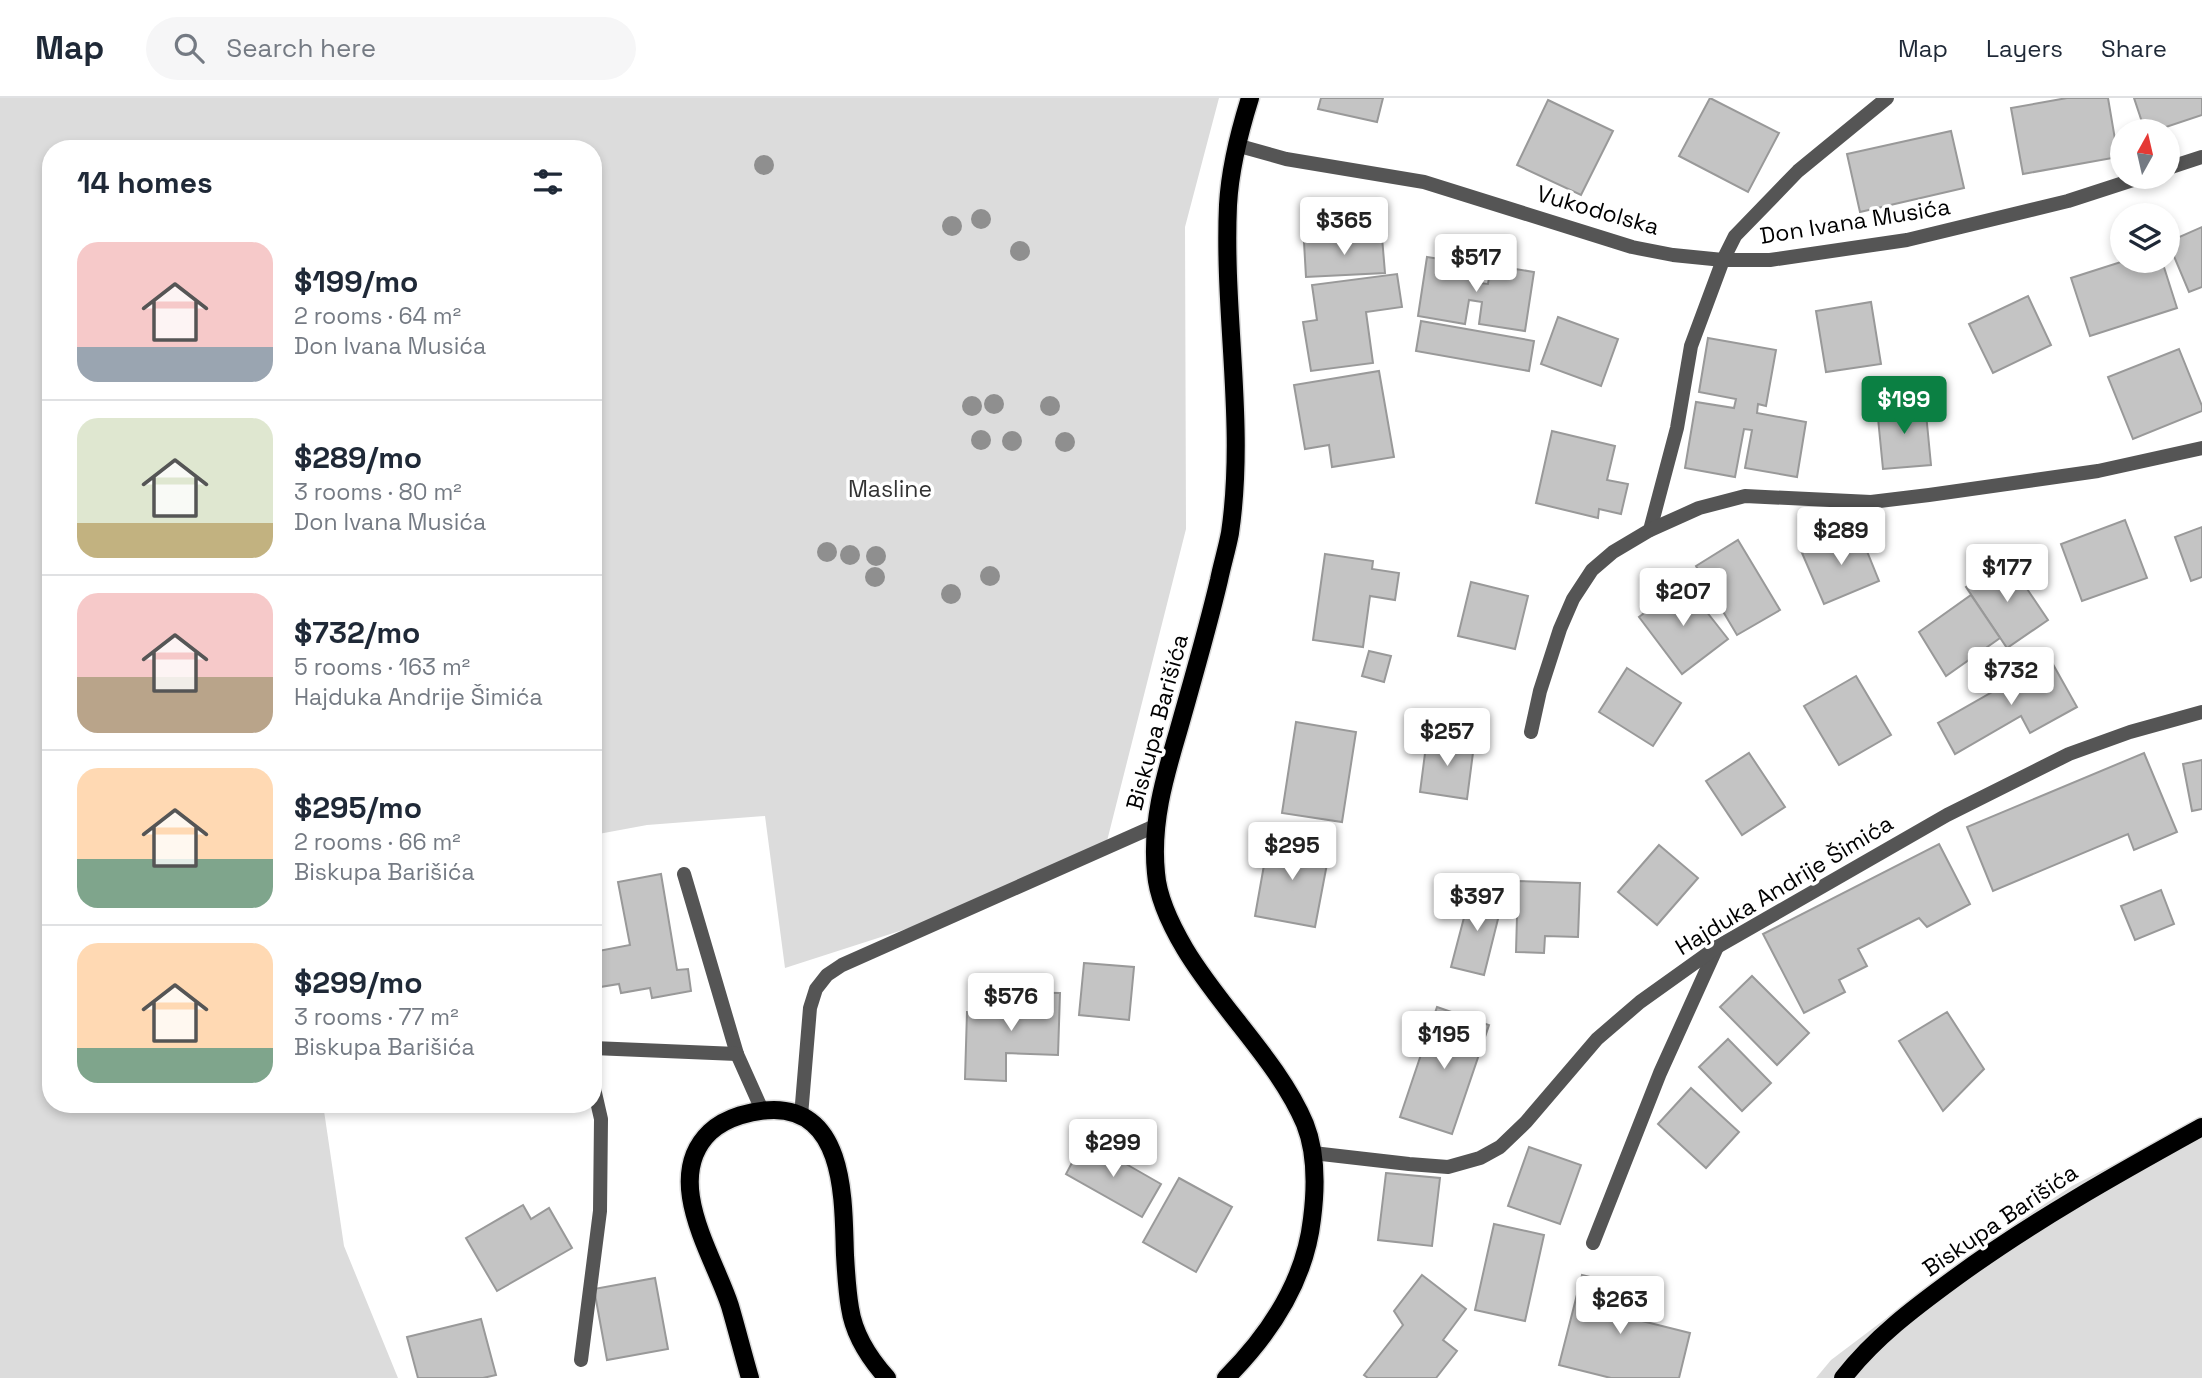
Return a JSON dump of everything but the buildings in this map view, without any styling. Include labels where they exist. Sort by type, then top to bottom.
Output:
[{"type":"main road","name":"Biskupa Barišića","points":[[1226,1378],[1265,1333],[1297,1278],[1310,1239],[1316,1191],[1313,1153],[1306,1126],[1291,1096],[1195,965],[1170,924],[1156,876],[1155,826],[1162,785],[1211,615],[1229,536],[1236,471],[1228,204],[1236,145],[1250,98]]},
{"type":"main road","points":[[750,1378],[730,1306],[696,1221],[689,1194],[690,1174],[696,1153],[710,1132],[734,1117],[762,1110],[783,1110],[801,1116],[819,1129],[830,1146],[838,1168],[843,1198],[850,1310],[859,1338],[874,1364],[887,1378]]},
{"type":"main road","name":"Biskupa Barišića","points":[[1843,1378],[1902,1317],[2003,1243],[2090,1189],[2202,1127]]},
{"type":"street","points":[[1650,530],[1677,428],[1691,346],[1723,260],[1735,236],[1798,171],[1887,98]]},
{"type":"street","name":"Vukodolska","points":[[1236,145],[1286,159],[1424,182],[1632,247],[1673,255],[1723,260]]},
{"type":"street","points":[[2180,164],[2202,157]]},
{"type":"street","name":"Don Ivana Musića","points":[[1723,260],[1770,260],[1907,240],[2068,201],[2110,187]]},
{"type":"street","points":[[1531,732],[1540,691],[1560,629],[1573,599],[1592,570],[1613,552],[1650,530],[1699,508],[1745,496],[1871,502],[2098,471],[2202,448]]},
{"type":"street","name":"Hajduka Andrije Šimića","points":[[1313,1153],[1448,1167],[1480,1158],[1500,1147],[1526,1122],[1597,1039],[1640,1002],[1717,947],[1947,815],[2069,754],[2130,732],[2202,712]]},
{"type":"street","points":[[801,1116],[810,1008],[816,989],[827,975],[842,965],[1155,826]]},
{"type":"street","points":[[684,874],[737,1054],[762,1110]]},
{"type":"street","points":[[1592,1243],[1660,1073],[1717,947]]},
{"type":"street","points":[[602,1048],[737,1054]]},
{"type":"street","points":[[580,1360],[600,1211],[600,1113]]},
{"type":"green space","name":"Masline","points":[[0,98],[1219,98],[1185,227],[1186,529],[1107,841],[971,908],[785,968],[765,816],[647,825],[602,833],[602,140],[42,140],[42,1113],[324,1113],[344,1246],[398,1378],[0,1378]]},
{"type":"green space","points":[[2202,1119],[2202,1378],[1816,1378],[1831,1360],[1986,1243],[2072,1186]]}]
